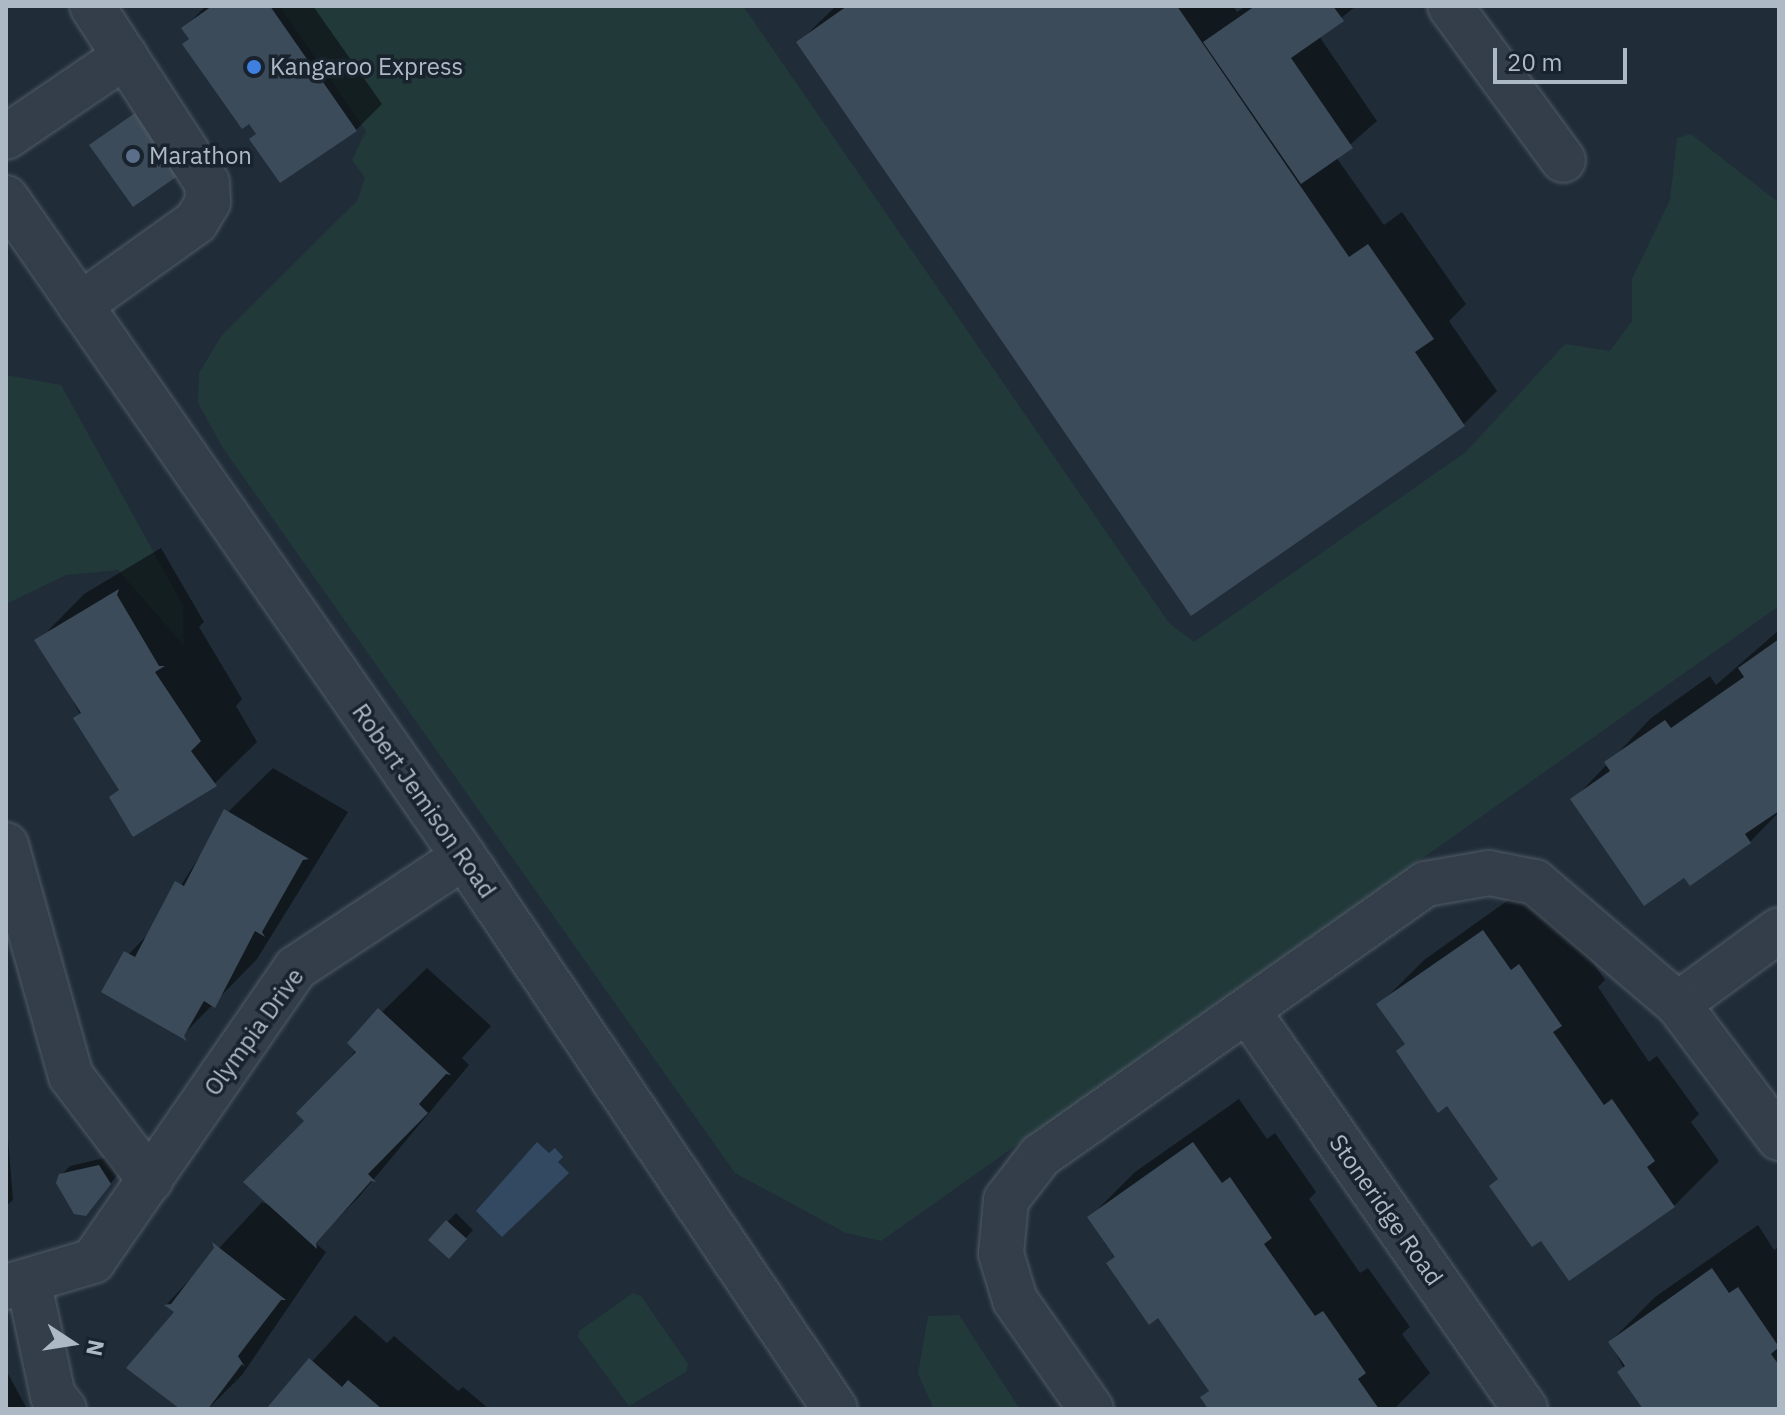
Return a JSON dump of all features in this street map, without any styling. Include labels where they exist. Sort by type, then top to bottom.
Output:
[{"type":"street","points":[[80,305],[196,222],[208,202],[207,183],[92,6]]},
{"type":"street","points":[[1450,6],[1563,160]]},
{"type":"street","points":[[6,137],[125,56]]},
{"type":"street","name":"Robert Jemison Road","points":[[6,198],[464,857],[835,1409]]},
{"type":"street","points":[[6,845],[71,1076],[150,1180]]},
{"type":"street","name":"Olympia Drive","points":[[64,1409],[53,1396],[18,1286],[93,1261],[296,968],[464,857]]},
{"type":"street","points":[[1091,1409],[1015,1300],[1001,1254],[1006,1200],[1040,1156],[1426,884],[1489,873],[1535,882],[1678,1004],[1779,1138]]},
{"type":"street","points":[[1678,1004],[1779,930]]},
{"type":"street","name":"Stoneridge Road","points":[[1247,1010],[1525,1409]]},
{"type":"green space","points":[[279,6],[743,6],[1169,623],[1194,642],[1466,452],[1565,344],[1610,351],[1632,321],[1632,279],[1670,200],[1677,138],[1691,134],[1779,203],[1779,606],[881,1241],[846,1233],[735,1173],[223,448],[198,403],[199,373],[222,335],[357,201],[365,178],[352,160],[366,131]]},
{"type":"green space","points":[[6,375],[61,385],[183,605],[184,646],[118,570],[66,575],[6,604]]},
{"type":"green space","points":[[633,1293],[641,1296],[688,1364],[686,1372],[629,1406],[578,1337],[579,1331]]},
{"type":"green space","points":[[959,1315],[1020,1409],[934,1409],[918,1374],[928,1316]]},
{"type":"water","points":[[537,1142],[549,1153],[555,1148],[563,1157],[558,1162],[569,1173],[502,1237],[476,1211]]},
{"type":"building","points":[[212,6],[270,6],[357,131],[280,183],[249,139],[256,134],[249,124],[242,129],[182,44],[189,39],[181,28]]},
{"type":"building","points":[[847,6],[1177,6],[1349,257],[1368,244],[1434,339],[1415,352],[1465,426],[1191,616],[796,42]]},
{"type":"building","points":[[1255,6],[1333,6],[1344,21],[1291,58],[1353,148],[1301,184],[1203,42]]},
{"type":"building","points":[[135,113],[179,175],[133,207],[89,145]]},
{"type":"building","points":[[119,589],[117,595],[159,666],[165,666],[155,672],[201,741],[191,751],[217,786],[133,837],[109,797],[119,790],[73,718],[81,713],[34,640]]},
{"type":"building","points":[[1779,639],[1779,811],[1745,834],[1751,843],[1690,886],[1684,878],[1644,906],[1570,799],[1610,771],[1604,762],[1665,720],[1671,728],[1744,677],[1738,668]]},
{"type":"building","points":[[224,809],[309,859],[303,860],[262,932],[265,937],[255,931],[215,1008],[204,1001],[184,1036],[187,1041],[101,992],[124,951],[135,957],[175,881],[184,886]]},
{"type":"building","points":[[1483,930],[1511,970],[1519,964],[1562,1026],[1553,1032],[1604,1105],[1612,1099],[1655,1161],[1647,1167],[1675,1207],[1569,1281],[1541,1241],[1532,1247],[1489,1186],[1498,1179],[1447,1106],[1438,1113],[1396,1051],[1405,1044],[1376,1004]]},
{"type":"building","points":[[378,1008],[451,1075],[446,1074],[419,1104],[428,1113],[368,1174],[376,1182],[371,1181],[316,1243],[317,1249],[243,1182],[304,1121],[296,1113],[356,1052],[347,1043]]},
{"type":"building","points":[[1193,1142],[1222,1183],[1230,1177],[1272,1238],[1264,1244],[1315,1316],[1323,1311],[1366,1373],[1358,1379],[1379,1409],[1208,1409],[1200,1397],[1209,1391],[1158,1318],[1149,1325],[1106,1263],[1115,1257],[1087,1217]]},
{"type":"building","points":[[99,1165],[111,1184],[86,1216],[74,1214],[56,1183],[59,1174]]},
{"type":"building","points":[[446,1220],[467,1239],[449,1259],[428,1240]]},
{"type":"building","points":[[212,1242],[286,1300],[281,1300],[238,1356],[245,1367],[242,1364],[208,1409],[180,1409],[126,1368],[174,1312],[164,1305],[171,1304],[214,1248]]},
{"type":"building","points":[[1712,1268],[1729,1293],[1738,1287],[1779,1347],[1771,1354],[1779,1365],[1779,1409],[1643,1409],[1617,1372],[1625,1366],[1608,1342]]},
{"type":"building","points":[[309,1358],[342,1387],[348,1380],[382,1409],[266,1409]]},
{"type":"place","name":"Kangaroo Express","points":[[254,67]]},
{"type":"place","name":"Marathon","points":[[133,156]]}]
